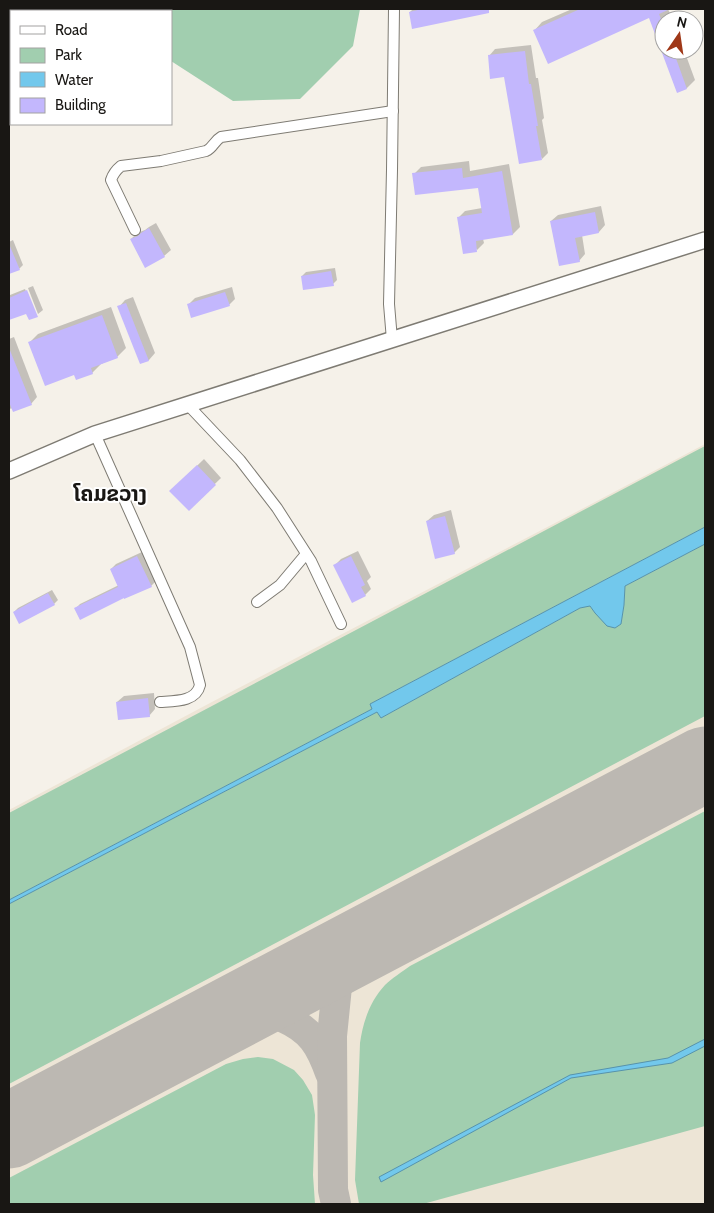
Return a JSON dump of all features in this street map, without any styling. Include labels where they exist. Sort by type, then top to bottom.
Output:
[{"type":"main road","points":[[9,471],[95,434],[705,240]]},
{"type":"street","points":[[392,340],[389,304],[394,9]]},
{"type":"street","points":[[135,230],[111,180],[117,168],[121,166],[161,161],[206,151],[221,137],[393,111]]},
{"type":"street","points":[[188,405],[240,460],[277,508],[311,561],[341,624]]},
{"type":"street","points":[[95,434],[190,647],[200,685],[198,690],[188,699],[160,702]]},
{"type":"street","points":[[257,602],[280,585],[306,554]]},
{"type":"shaded area","points":[[705,444],[705,1204],[9,1204],[9,810]]},
{"type":"green space","points":[[33,9],[360,9],[353,46],[300,99],[233,101],[172,62],[172,10]]},
{"type":"green space","points":[[705,446],[705,527],[370,704],[372,709],[9,900],[9,813]]},
{"type":"green space","points":[[705,544],[705,716],[9,1084],[9,904],[377,712],[381,718],[580,608],[590,605],[595,613],[615,628],[621,623],[625,586]]},
{"type":"green space","points":[[705,811],[705,1126],[423,1204],[359,1204],[355,1180],[360,1043],[368,1012],[375,998],[385,985],[410,966]]},
{"type":"green space","points":[[258,1057],[273,1059],[294,1070],[312,1095],[315,1115],[313,1175],[315,1204],[9,1204],[9,1178],[226,1064]]},
{"type":"water","points":[[705,527],[705,544],[625,586],[621,624],[615,628],[607,626],[590,606],[580,608],[381,718],[377,712],[9,904],[9,900],[372,709],[370,704]]},
{"type":"water","points":[[705,1039],[705,1046],[672,1063],[571,1078],[381,1182],[379,1177],[570,1075],[668,1058]]},
{"type":"building","points":[[422,9],[489,9],[489,13],[412,29],[409,12]]},
{"type":"building","points":[[580,9],[670,9],[654,10],[654,31],[649,18],[548,64],[533,30]]},
{"type":"building","points":[[525,51],[542,160],[519,164],[504,77],[490,79],[488,55]]},
{"type":"building","points":[[665,60],[677,60],[687,89],[677,93]]},
{"type":"building","points":[[462,168],[463,178],[502,171],[513,235],[476,241],[477,252],[463,254],[457,217],[482,213],[478,188],[415,195],[412,173]]},
{"type":"building","points":[[595,212],[599,233],[575,238],[580,262],[559,266],[550,221]]},
{"type":"building","points":[[149,228],[165,257],[145,268],[130,239]]},
{"type":"building","points":[[9,244],[20,270],[9,274]]},
{"type":"building","points":[[331,271],[334,286],[303,290],[301,276]]},
{"type":"building","points":[[27,290],[38,317],[29,320],[26,314],[9,320],[9,298]]},
{"type":"building","points":[[225,292],[230,306],[191,318],[187,304]]},
{"type":"building","points":[[126,303],[149,361],[140,364],[117,306]]},
{"type":"building","points":[[102,315],[118,358],[91,368],[93,374],[76,380],[74,375],[45,386],[28,342]]},
{"type":"building","points":[[9,348],[32,405],[13,412],[9,402]]},
{"type":"building","points":[[197,465],[216,485],[189,511],[169,491]]},
{"type":"building","points":[[445,516],[455,554],[435,559],[426,521]]},
{"type":"building","points":[[137,556],[152,587],[124,598],[80,620],[74,608],[118,587],[110,569]]},
{"type":"building","points":[[351,556],[365,585],[361,587],[366,596],[352,603],[333,565]]},
{"type":"building","points":[[48,593],[55,605],[19,624],[13,612]]},
{"type":"building","points":[[148,698],[150,717],[118,720],[116,702]]},
{"type":"taxiway","points":[[336,1204],[333,1190],[332,1036],[340,957]]},
{"type":"taxiway","points":[[238,1011],[270,1013],[284,1018],[301,1028],[308,1033],[318,1046],[330,1073]]},
{"type":"runway","points":[[9,1131],[705,764]]},
{"type":"district","name":"ໂຄມຂວາງ","points":[[110,493]]}]
